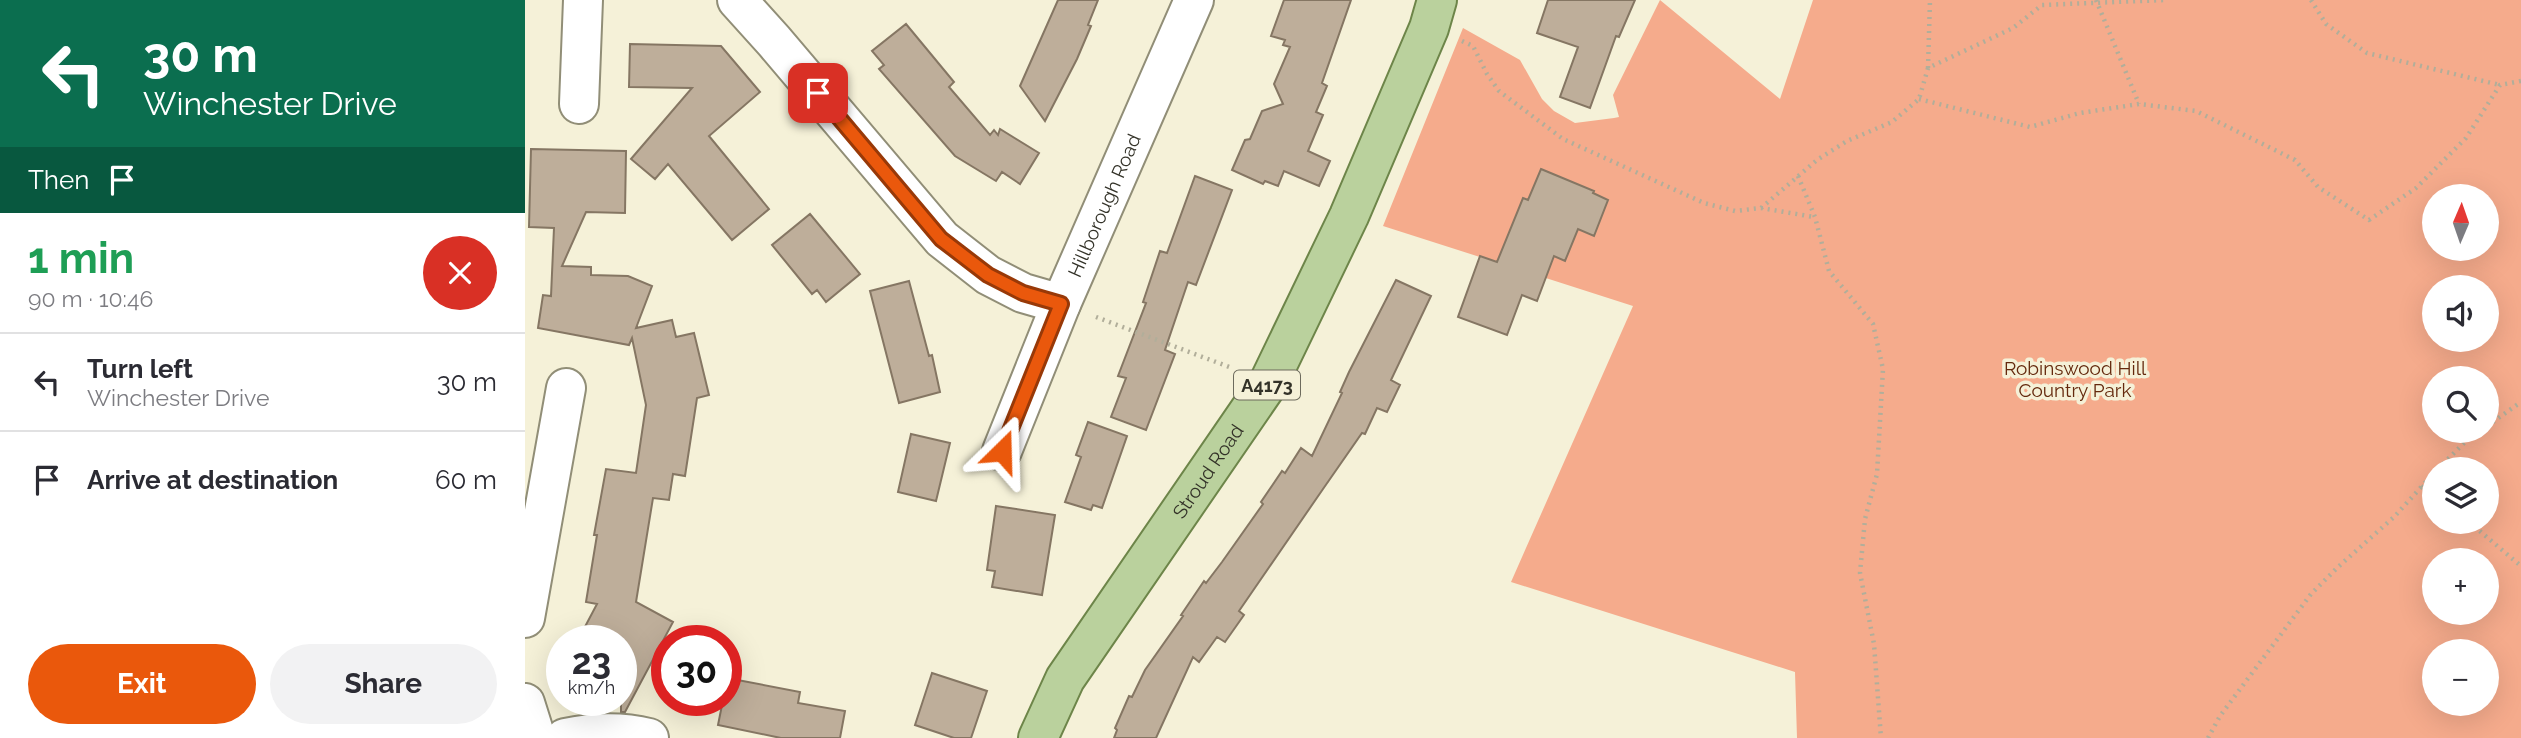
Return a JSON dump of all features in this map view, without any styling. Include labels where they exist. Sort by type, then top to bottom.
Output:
[{"type":"main road","name":"Stroud Road","points":[[1038,738],[1065,680],[1269,382],[1349,216],[1433,14]]},
{"type":"street","points":[[579,104],[583,0]]},
{"type":"street","points":[[738,0],[941,239],[988,275],[1023,293],[1061,304]]},
{"type":"street","name":"Hillborough Road","points":[[1002,451],[1061,304],[1195,0]]},
{"type":"street","points":[[525,618],[566,388]]},
{"type":"street","points":[[525,702],[536,738]]},
{"type":"street","points":[[565,738],[590,733],[633,734],[649,738]]},
{"type":"path","points":[[1761,208],[1817,160],[1847,141],[1892,122],[1919,99],[1927,68],[1930,0]]},
{"type":"path","points":[[1927,68],[2013,28],[2042,5],[2165,0]]},
{"type":"path","points":[[2311,0],[2326,24],[2367,53],[2500,85],[2521,81]]},
{"type":"path","points":[[2096,2],[2139,104]]},
{"type":"path","points":[[1433,14],[1473,46],[1487,74],[1499,90],[1563,139],[1704,203],[1735,211],[1761,208],[1815,217]]},
{"type":"path","points":[[1919,99],[2030,127],[2080,113],[2139,104],[2196,111],[2295,160],[2318,187],[2369,220],[2416,188],[2466,138],[2500,85]]},
{"type":"path","points":[[1798,176],[1815,217],[1829,271],[1873,324],[1883,369],[1877,474],[1865,519],[1860,573],[1874,644],[1881,738]]},
{"type":"path","points":[[1061,304],[1269,382]]},
{"type":"path","points":[[2499,418],[2521,402]]},
{"type":"path","points":[[2450,457],[2464,443]]},
{"type":"path","points":[[2208,738],[2221,716],[2311,594],[2338,566],[2394,517],[2421,486]]},
{"type":"path","points":[[2483,534],[2521,566]]},
{"type":"green space","name":"Robinswood Hill Country Park","points":[[1660,0],[1780,99],[1813,0],[2521,0],[2521,738],[1797,738],[1795,672],[1511,582],[1633,306],[1383,226],[1463,28],[1520,60],[1542,99],[1554,111],[1575,123],[1619,117],[1613,95]]},
{"type":"building","points":[[1058,0],[1098,0],[1088,25],[1091,26],[1077,59],[1045,121],[1020,86]]},
{"type":"building","points":[[1284,0],[1351,0],[1322,83],[1327,86],[1316,112],[1323,115],[1308,151],[1330,161],[1319,186],[1284,171],[1278,186],[1265,181],[1263,184],[1232,170],[1262,111],[1283,104],[1274,84],[1290,47],[1283,45],[1285,40],[1271,36]]},
{"type":"building","points":[[1548,0],[1635,0],[1619,37],[1616,36],[1590,108],[1560,97],[1578,47],[1537,33]]},
{"type":"building","points":[[906,24],[954,82],[949,87],[990,135],[994,130],[998,135],[1000,129],[1039,153],[1020,184],[1002,172],[996,181],[955,156],[879,69],[884,65],[872,51]]},
{"type":"building","points":[[630,44],[721,46],[760,92],[709,136],[769,209],[732,240],[668,164],[655,179],[631,159],[692,88],[629,87]]},
{"type":"building","points":[[531,149],[626,151],[625,213],[586,212],[562,266],[591,267],[591,275],[628,276],[652,286],[636,328],[672,320],[676,337],[694,333],[709,395],[697,398],[685,476],[673,474],[669,500],[653,498],[636,602],[673,622],[671,625],[651,625],[651,663],[637,690],[637,625],[586,625],[597,604],[586,602],[606,469],[636,473],[646,405],[632,338],[629,345],[538,328],[543,295],[551,296],[554,228],[529,227]]},
{"type":"building","points":[[1541,169],[1594,191],[1593,193],[1608,200],[1594,236],[1578,229],[1565,261],[1554,256],[1537,301],[1522,295],[1507,335],[1458,317],[1480,256],[1497,262],[1523,198],[1528,200]]},
{"type":"building","points":[[1195,176],[1232,190],[1196,285],[1188,282],[1165,350],[1175,354],[1146,430],[1111,417],[1126,378],[1118,376],[1146,303],[1143,302],[1160,251],[1167,253]]},
{"type":"building","points":[[810,214],[860,274],[826,302],[817,290],[812,294],[772,245]]},
{"type":"building","points":[[1396,280],[1431,296],[1391,380],[1400,385],[1387,412],[1377,408],[1365,434],[1362,433],[1239,611],[1244,615],[1225,642],[1217,637],[1199,662],[1193,657],[1156,738],[1114,738],[1117,730],[1115,728],[1129,696],[1132,697],[1145,670],[1204,581],[1206,583],[1222,562],[1263,504],[1261,502],[1282,471],[1285,473],[1301,448],[1312,456],[1349,372]]},
{"type":"building","points":[[909,281],[929,356],[932,355],[940,392],[899,403],[870,291]]},
{"type":"building","points":[[1088,422],[1127,436],[1102,508],[1093,505],[1091,510],[1065,502],[1081,457],[1076,455]]},
{"type":"building","points":[[911,434],[950,443],[936,501],[898,492]]},
{"type":"building","points":[[996,506],[1055,515],[1042,595],[992,587],[995,571],[987,570]]},
{"type":"building","points":[[932,673],[987,691],[971,738],[954,738],[915,725]]},
{"type":"building","points":[[742,681],[800,692],[798,703],[845,711],[840,738],[781,738],[718,725],[720,716],[742,716]]},
{"type":"route","points":[[818,93],[941,239],[988,275],[1023,293],[1061,304],[1002,451]]}]
